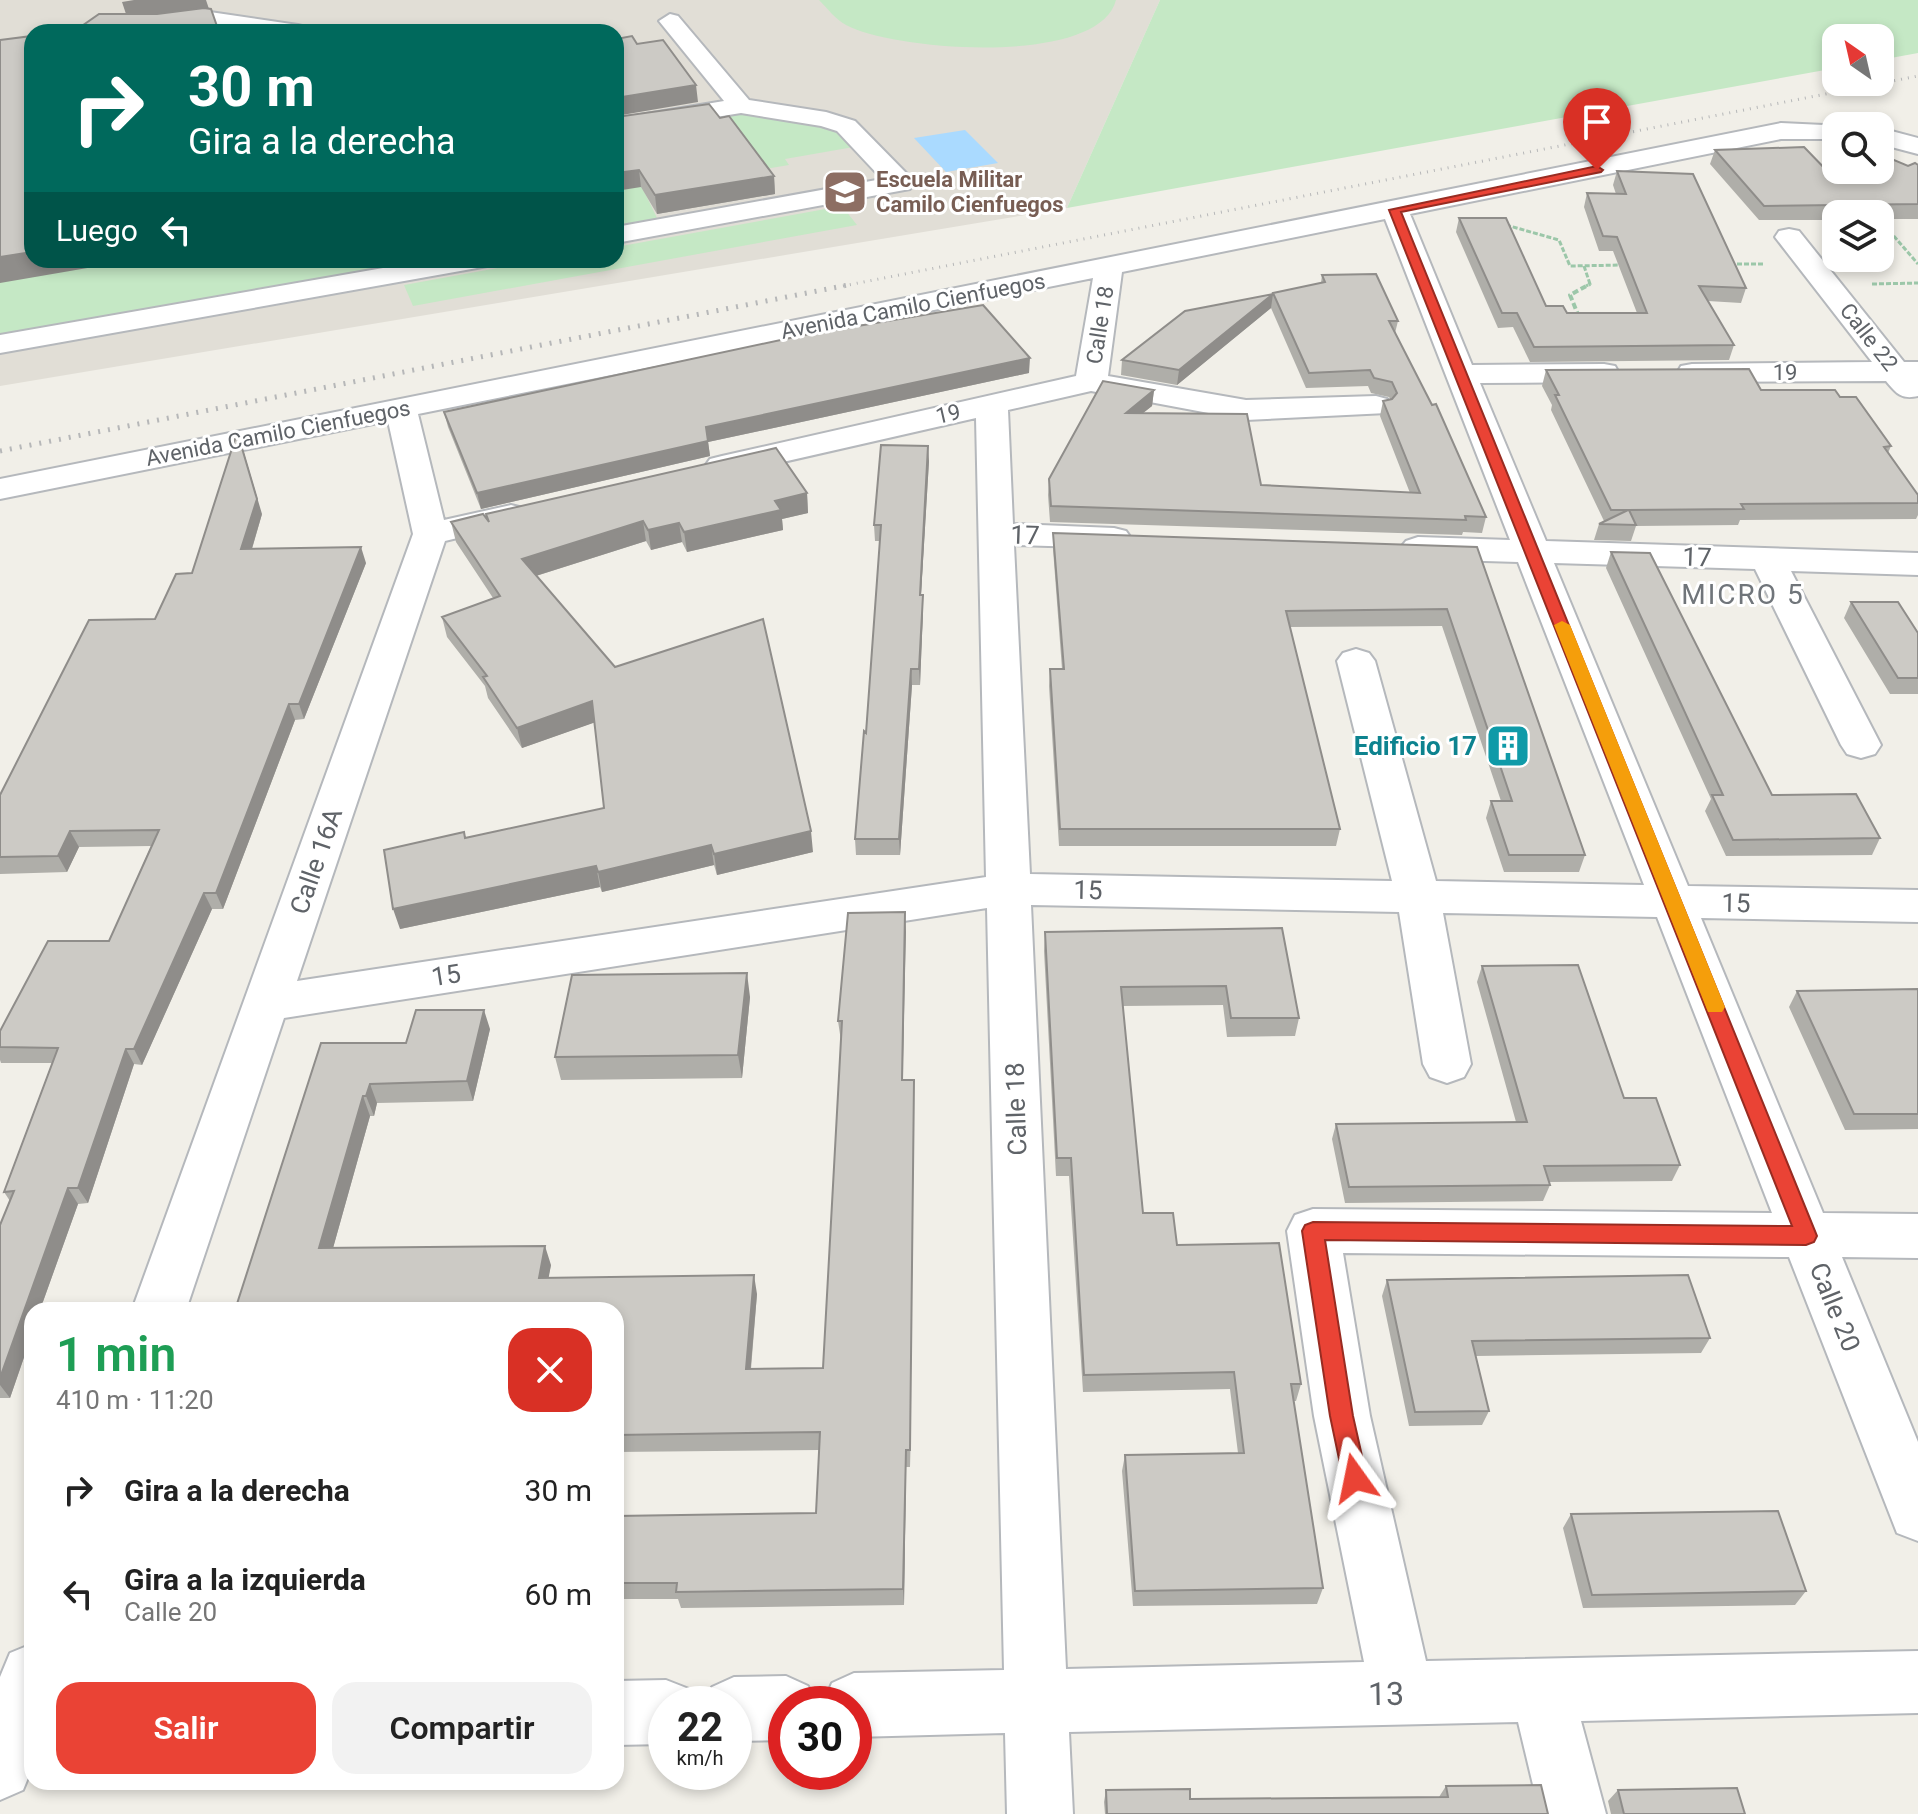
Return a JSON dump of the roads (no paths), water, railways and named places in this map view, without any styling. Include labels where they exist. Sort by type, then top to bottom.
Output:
[{"type":"street","points":[[173,24],[210,19],[244,24]]},
{"type":"street","points":[[670,21],[741,106]]},
{"type":"street","points":[[624,125],[741,106],[826,119],[846,126],[901,183],[624,234]]},
{"type":"street","name":"Avenida Camilo Cienfuegos","points":[[0,489],[1781,131],[1822,131]]},
{"type":"street","points":[[1894,140],[1918,146]]},
{"type":"street","name":"Calle 20","points":[[1395,210],[1918,1513]]},
{"type":"street","name":"Calle 22","points":[[1789,237],[1907,371],[1918,400]]},
{"type":"street","name":"Calle 18","points":[[1091,382],[1109,267]]},
{"type":"street","points":[[0,344],[432,268]]},
{"type":"street","name":"19","points":[[1461,374],[1907,371]]},
{"type":"street","name":"19","points":[[688,474],[1091,382],[1246,410],[1376,406]]},
{"type":"street","name":"Calle 18","points":[[992,403],[1040,1814]]},
{"type":"street","points":[[401,408],[430,534],[536,509]]},
{"type":"street","name":"Calle 16A","points":[[162,1302],[430,534]]},
{"type":"street","name":"17","points":[[996,534],[1154,540]]},
{"type":"street","name":"17","points":[[1391,547],[1918,564]]},
{"type":"street","points":[[1768,560],[1861,745]]},
{"type":"street","points":[[1356,661],[1418,897],[1447,1064]]},
{"type":"street","name":"15","points":[[266,1003],[1008,889],[1918,906]]},
{"type":"street","points":[[1402,1694],[1342,1416],[1313,1231],[1918,1236]]},
{"type":"street","name":"13","points":[[872,1704],[1918,1682]]},
{"type":"street","points":[[1541,1689],[1573,1814]]},
{"type":"street","points":[[14,1745],[24,1706]]},
{"type":"street","points":[[624,1713],[648,1712]]},
{"type":"water","points":[[965,130],[998,163],[946,172],[914,138]]},
{"type":"railway","points":[[843,286],[1918,76]]},
{"type":"railway","points":[[0,451],[853,284]]},
{"type":"place","name":"Escuela Militar Camilo Cienfuegos","points":[[845,192]]},
{"type":"place","name":"Edificio 17","points":[[1508,746]]},
{"type":"district","name":"MICRO 5","points":[[1743,594]]}]
